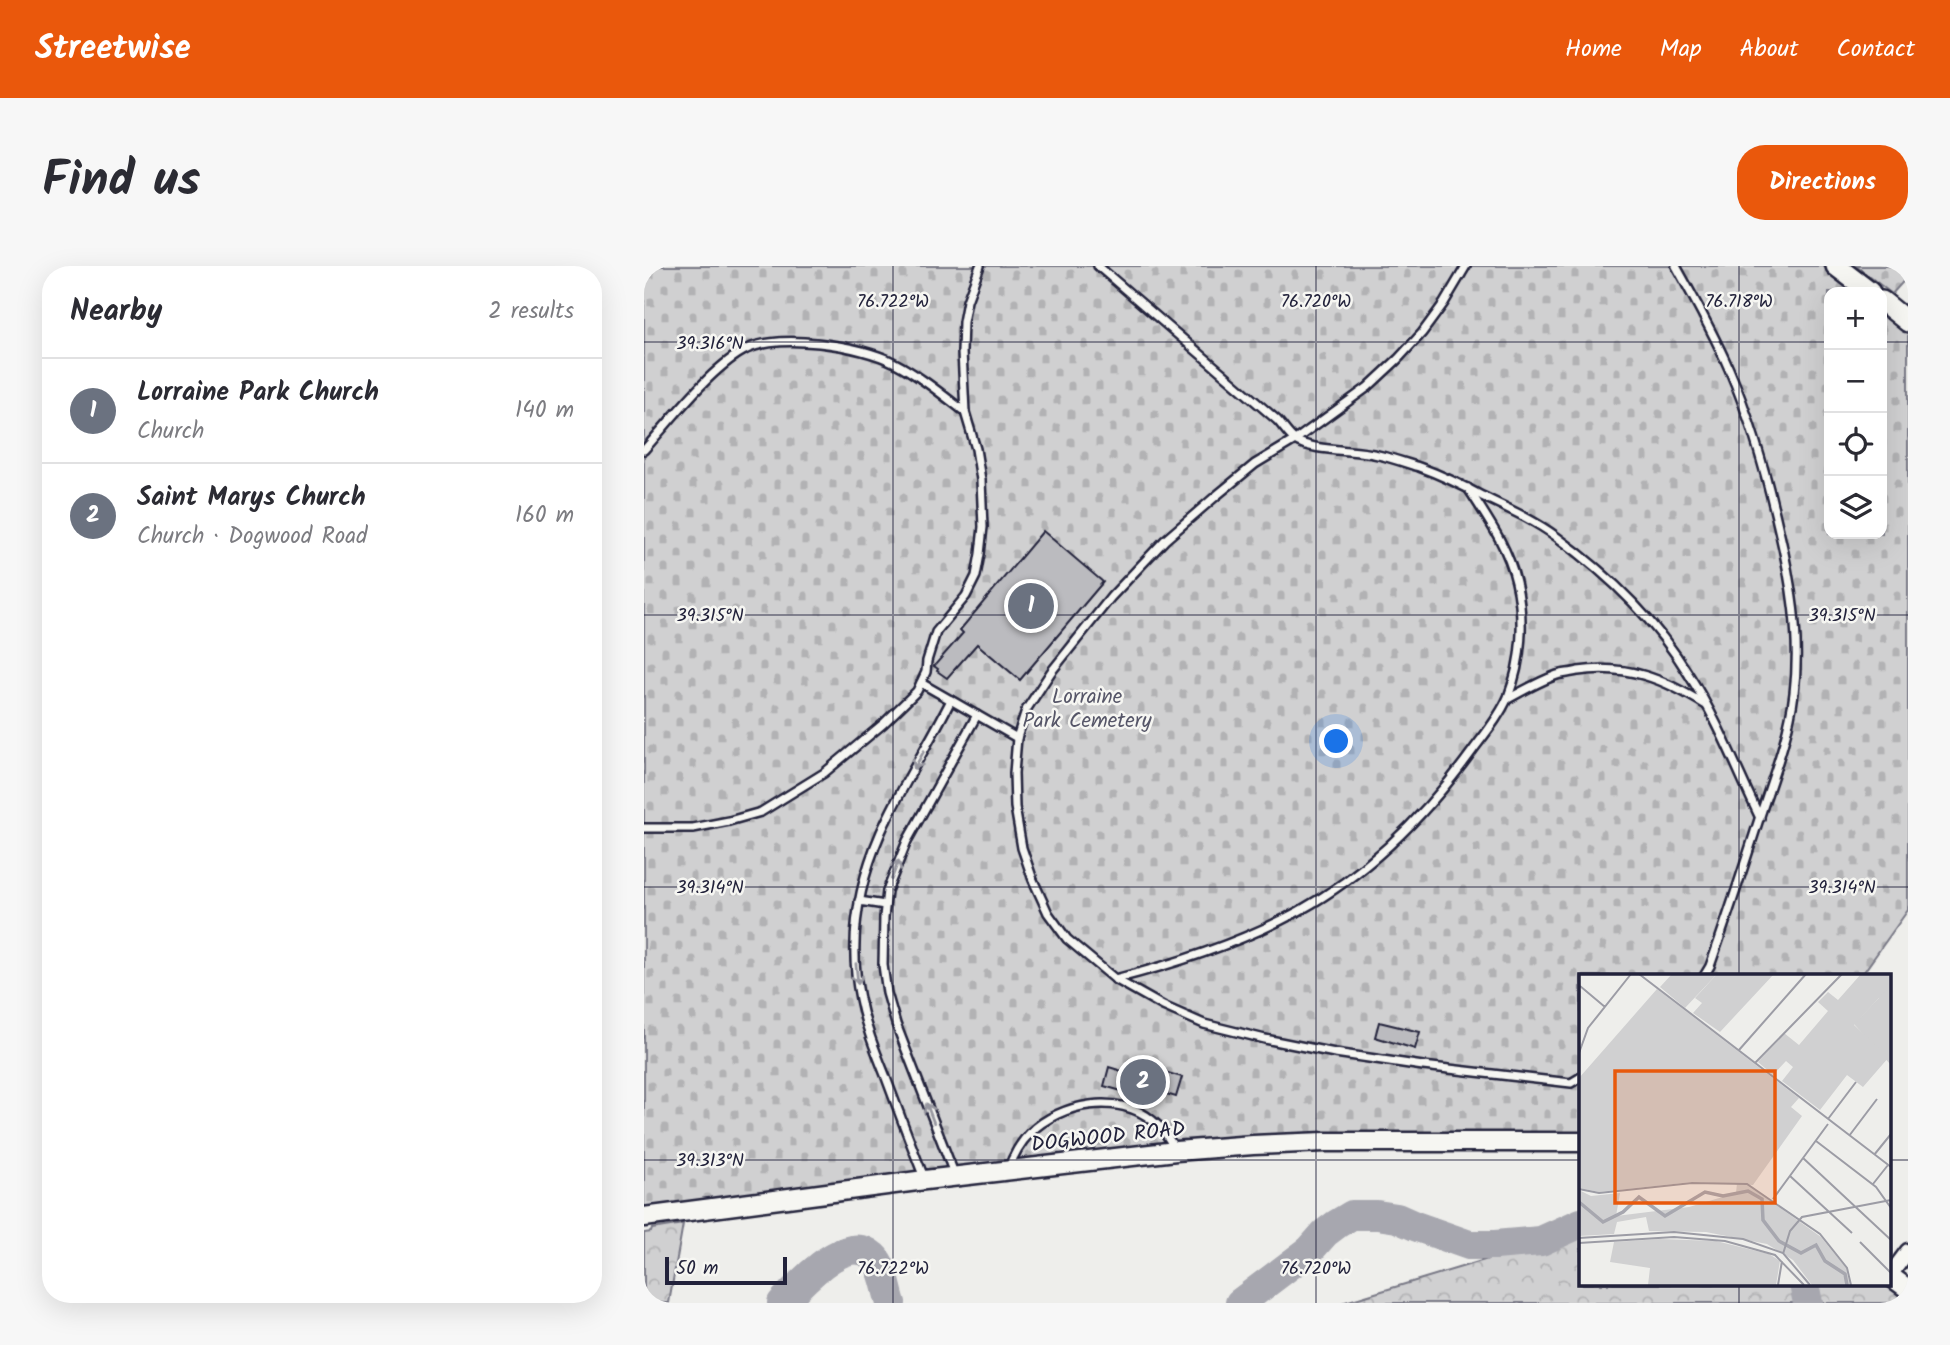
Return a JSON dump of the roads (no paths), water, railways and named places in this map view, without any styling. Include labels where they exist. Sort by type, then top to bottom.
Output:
[{"type":"main road","points":[[1836,266],[1863,287]]},
{"type":"main road","points":[[1887,305],[1908,321]]},
{"type":"street","name":"DOGWOOD ROAD","points":[[644,1217],[925,1180],[1176,1151],[1325,1142],[1579,1142]]},
{"type":"street","points":[[1890,1274],[1908,1251]]},
{"type":"street","points":[[1890,1276],[1908,1289]]},
{"type":"lane","points":[[644,828],[693,828],[761,812],[824,772],[883,724],[908,701],[921,683],[936,632],[966,596],[976,576],[980,554],[983,527],[981,480],[976,449],[965,412],[962,322],[980,266]]},
{"type":"lane","points":[[1098,266],[1277,420],[1295,440],[1314,447],[1378,454],[1423,468],[1516,512],[1556,536],[1601,573],[1633,603],[1689,673],[1709,707],[1760,818]]},
{"type":"lane","points":[[1466,266],[1444,303],[1398,359],[1367,387],[1295,440],[1255,464],[1216,496],[1166,540],[1111,597],[1051,672],[1026,710],[1017,738],[1015,807],[1022,848],[1033,880],[1048,913],[1067,939],[1115,979],[1163,1006],[1204,1024],[1335,1053],[1579,1085]]},
{"type":"lane","points":[[1676,266],[1730,370],[1751,428],[1771,495],[1791,591],[1795,628],[1794,693],[1788,725],[1726,923],[1705,974]]},
{"type":"lane","points":[[644,450],[725,364],[744,350],[760,345],[806,342],[867,352],[895,363],[965,412]]},
{"type":"lane","points":[[1115,979],[1167,966],[1221,946],[1299,911],[1335,889],[1396,841],[1456,774],[1483,737],[1507,699],[1516,674],[1520,646],[1519,604],[1510,562],[1495,531],[1467,488]]},
{"type":"lane","points":[[1507,699],[1558,674],[1611,669],[1659,679],[1709,707]]},
{"type":"lane","points":[[921,683],[1017,738]]},
{"type":"lane","points":[[925,1180],[869,1033],[860,1000],[854,945],[859,901],[882,831],[951,700]]},
{"type":"lane","points":[[955,1177],[896,1024],[887,993],[883,965],[885,905],[887,891],[907,841],[977,715]]},
{"type":"lane","points":[[859,901],[885,905]]},
{"type":"lane","points":[[1571,1083],[1579,1078]]},
{"type":"lane","points":[[1008,1171],[1014,1153],[1029,1133],[1047,1120],[1069,1110],[1096,1104],[1118,1105],[1137,1111],[1165,1132],[1176,1151]]},
{"type":"waterway","points":[[1240,1303],[1310,1250],[1325,1233],[1352,1215],[1397,1218],[1469,1245],[1541,1241],[1579,1224]]},
{"type":"waterway","points":[[782,1303],[824,1263],[850,1250],[862,1250],[877,1260],[891,1303]]},
{"type":"waterway","points":[[1804,1286],[1808,1303]]},
{"type":"place","name":"Lorraine Park Church","points":[[1031,606]]},
{"type":"place","name":"Saint Marys Church","points":[[1143,1082]]},
{"type":"park label","name":"Lorraine Park Cemetery","points":[[1087,708]]}]
